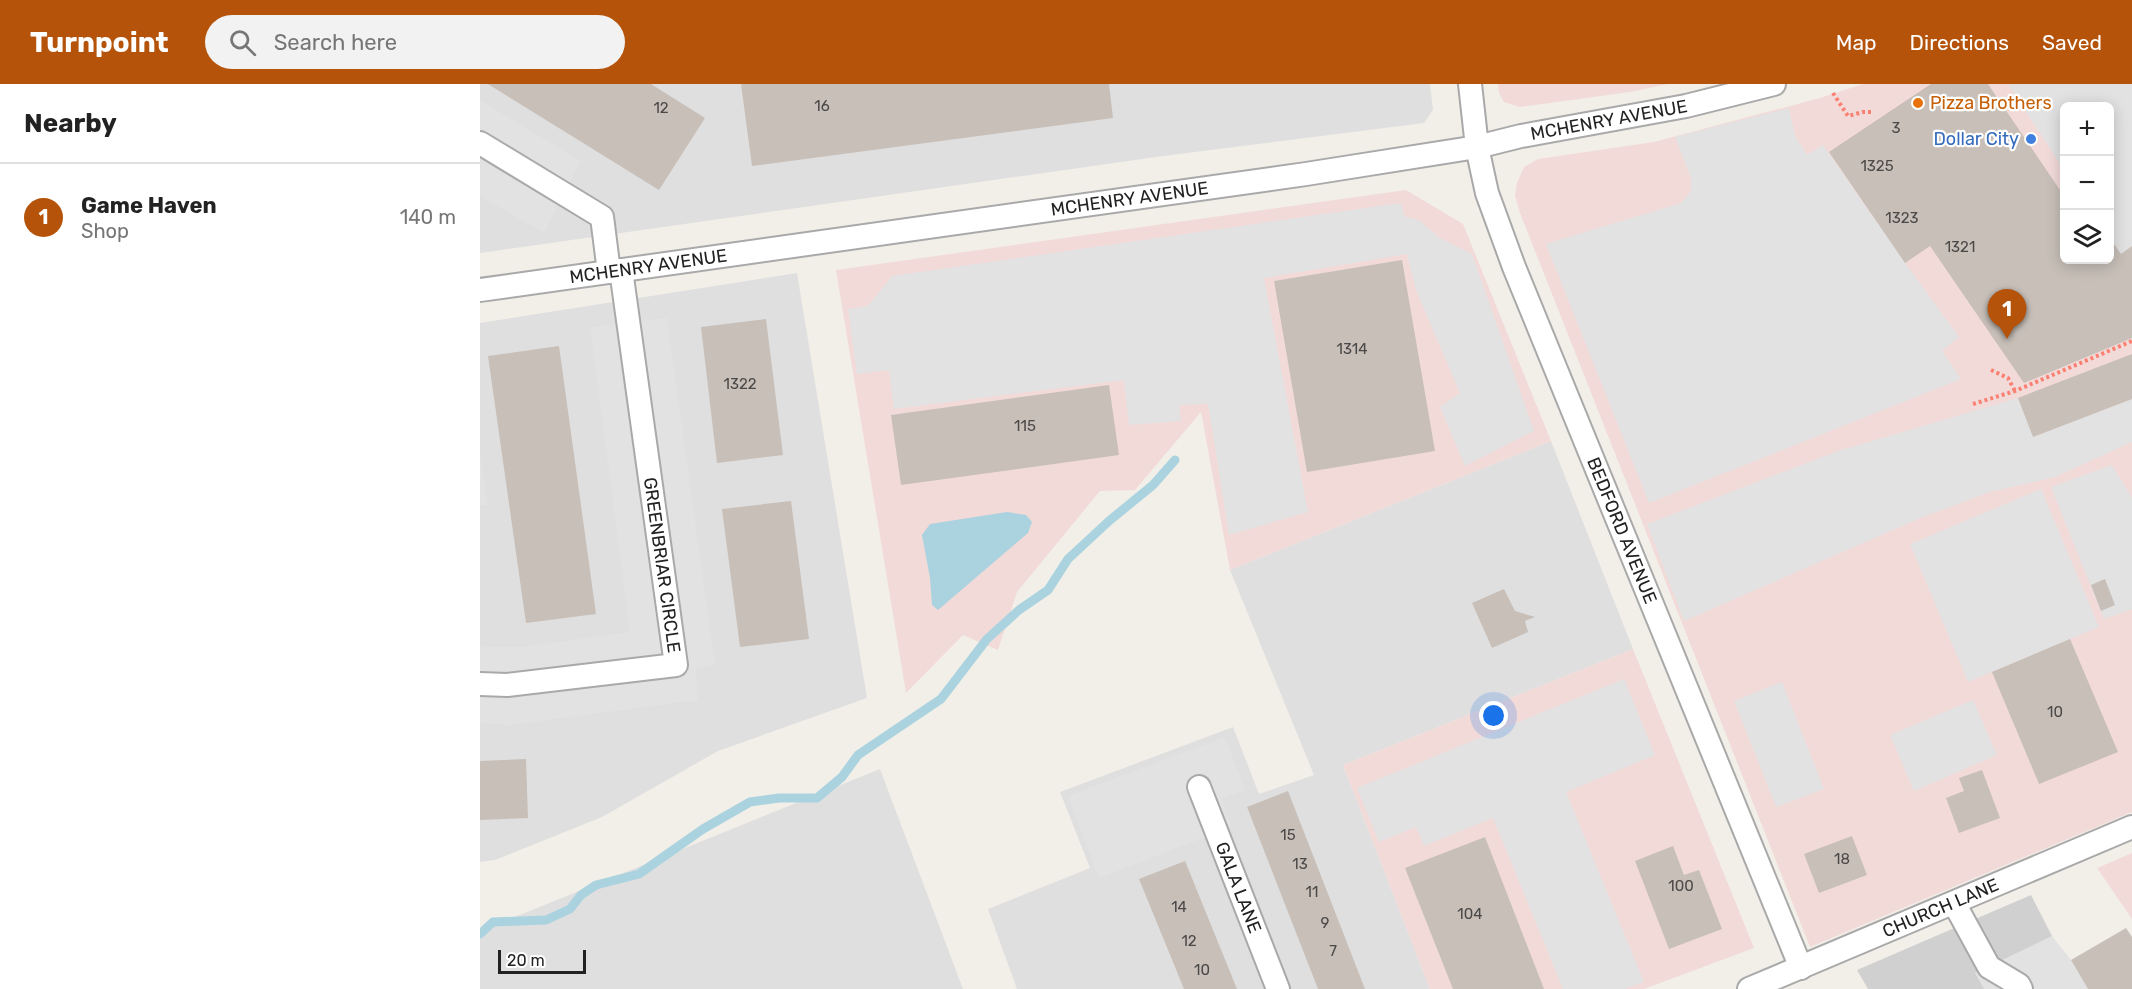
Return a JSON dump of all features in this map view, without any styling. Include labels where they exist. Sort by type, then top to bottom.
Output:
[{"type":"street","name":"BEDFORD AVENUE","points":[[1470,84],[1477,147],[1487,193],[1514,267],[1801,968]]},
{"type":"street","name":"MCHENRY AVENUE","points":[[480,290],[1306,174],[1477,147],[1521,136],[1686,106],[1774,84]]},
{"type":"street","points":[[480,143],[603,217],[615,271]]},
{"type":"street","name":"GREENBRIAR CIRCLE","points":[[480,684],[507,685],[676,664],[615,271]]},
{"type":"street","name":"GALA LANE","points":[[1198,787],[1278,989]]},
{"type":"street","name":"CHURCH LANE","points":[[1749,989],[2132,827]]},
{"type":"street","points":[[1954,903],[1989,967],[2019,985],[2021,989]]},
{"type":"path","points":[[1833,93],[1848,116],[1873,112]]},
{"type":"path","points":[[1973,404],[2015,391],[2132,341]]},
{"type":"path","points":[[1991,370],[2008,378],[2015,391]]},
{"type":"shaded area","points":[[480,84],[1430,84],[1433,110],[1424,123],[1163,156],[480,253]]},
{"type":"shaded area","points":[[1498,84],[1668,84],[1630,92],[1520,107],[1504,102],[1499,93]]},
{"type":"shaded area","points":[[1863,84],[2132,84],[2132,812],[1810,947],[1515,196],[1517,183],[1524,167],[1538,159],[1654,142],[1820,98]]},
{"type":"shaded area","points":[[2008,84],[2132,84],[2132,246],[2121,254],[2114,244],[2114,102],[2060,102],[2060,164]]},
{"type":"shaded area","points":[[480,100],[580,161],[544,233],[480,196]]},
{"type":"shaded area","points":[[1789,108],[1795,136],[1807,155],[1823,145],[1959,337],[1942,351],[1961,379],[1649,503],[1546,244],[1681,203],[1691,191],[1691,178],[1675,137]]},
{"type":"shaded area","points":[[1406,190],[1463,224],[1551,441],[1230,570],[1201,412],[1135,490],[1100,491],[1017,592],[998,650],[963,635],[906,693],[836,270]]},
{"type":"shaded area","points":[[1401,203],[1404,216],[1420,221],[1440,238],[1472,254],[1534,431],[1465,466],[1440,407],[1460,393],[1416,290],[1407,254],[1264,278],[1308,512],[1229,535],[1208,404],[1179,405],[1181,421],[1129,425],[1124,380],[894,409],[889,370],[857,374],[848,309],[868,306],[892,276]]},
{"type":"shaded area","points":[[797,273],[867,698],[718,751],[602,817],[495,860],[480,862],[480,323]]},
{"type":"shaded area","points":[[667,318],[715,665],[696,668],[698,700],[509,725],[480,723],[480,646],[522,647],[630,632],[590,327]]},
{"type":"shaded area","points":[[2018,398],[2033,437],[2132,399],[2132,442],[2055,477],[1990,492],[1923,517],[1684,621],[1647,524],[1838,451]]},
{"type":"shaded area","points":[[1551,441],[1633,649],[1343,765],[1430,989],[1017,989],[988,909],[1090,868],[1060,792],[1233,727],[1259,794],[1314,775],[1230,570]]},
{"type":"shaded area","points":[[480,455],[488,505],[480,506]]},
{"type":"shaded area","points":[[2112,465],[2132,498],[2132,609],[2104,619],[2051,487]]},
{"type":"shaded area","points":[[2041,489],[2099,627],[1968,682],[1910,544]]},
{"type":"shaded area","points":[[1633,649],[1754,948],[1644,989],[1430,989],[1343,765]]},
{"type":"shaded area","points":[[1624,679],[1655,755],[1566,792],[1644,982],[1625,989],[1563,989],[1493,818],[1424,846],[1416,827],[1379,842],[1357,788]]},
{"type":"shaded area","points":[[1782,682],[1824,789],[1776,807],[1734,701]]},
{"type":"shaded area","points":[[1973,700],[1997,755],[1914,791],[1890,735]]},
{"type":"shaded area","points":[[1225,737],[1245,790],[1221,799],[1232,827],[1099,878],[1068,796]]},
{"type":"shaded area","points":[[880,769],[963,989],[480,989],[480,931]]},
{"type":"shaded area","points":[[2132,853],[2132,919],[2097,868]]},
{"type":"shaded area","points":[[2031,895],[2052,936],[2085,989],[1868,989],[1857,970]]},
{"type":"shaded area","points":[[2052,936],[2071,960],[2088,989],[1984,989],[1975,973]]},
{"type":"water","points":[[1007,512],[1026,515],[1032,522],[1028,533],[938,610],[932,605],[930,578],[922,535],[930,524]]},
{"type":"building","points":[[488,84],[651,84],[705,118],[659,190]]},
{"type":"building","points":[[741,84],[1109,84],[1113,118],[752,166]]},
{"type":"building","points":[[1931,84],[1988,84],[2060,190],[2060,264],[2114,264],[2114,244],[2121,254],[2132,246],[2132,338],[2024,383],[1930,246],[1905,263],[1829,152]]},
{"type":"building","points":[[1402,260],[1435,451],[1307,472],[1274,281]]},
{"type":"building","points":[[766,319],[783,455],[717,463],[701,327]]},
{"type":"building","points":[[559,346],[596,614],[526,623],[488,356]]},
{"type":"building","points":[[2132,354],[2132,399],[2033,437],[2018,398]]},
{"type":"building","points":[[1109,385],[1119,455],[901,485],[891,415]]},
{"type":"building","points":[[791,501],[809,639],[740,647],[722,509]]},
{"type":"building","points":[[2105,579],[2115,605],[2101,611],[2091,585]]},
{"type":"building","points":[[1504,589],[1515,611],[1535,617],[1525,621],[1528,632],[1492,648],[1472,603]]},
{"type":"building","points":[[2070,639],[2118,752],[2039,784],[1992,672]]},
{"type":"building","points":[[526,759],[528,818],[480,820],[480,761]]},
{"type":"building","points":[[1982,770],[2000,818],[1959,833],[1946,798],[1964,791],[1959,778]]},
{"type":"building","points":[[1288,791],[1365,989],[1318,989],[1247,807]]},
{"type":"building","points":[[1852,836],[1867,875],[1819,893],[1804,854]]},
{"type":"building","points":[[1485,837],[1544,989],[1453,989],[1405,868]]},
{"type":"building","points":[[1673,846],[1684,875],[1699,870],[1722,929],[1669,949],[1635,861]]},
{"type":"building","points":[[1185,861],[1237,989],[1184,989],[1139,879]]},
{"type":"building","points":[[2126,928],[2132,937],[2132,989],[2088,989],[2071,960]]},
{"type":"waterway","points":[[480,934],[493,922],[546,920],[570,909],[581,895],[596,885],[639,874],[703,829],[750,802],[779,798],[817,798],[842,777],[858,755],[941,699],[987,639],[1019,610],[1048,590],[1068,559],[1153,485],[1175,460]]},
{"type":"place","name":"Pizza Brothers","points":[[1918,103]]},
{"type":"place","name":"Dollar City","points":[[2031,139]]},
{"type":"place","name":"Game Haven","points":[[2007,339]]}]
